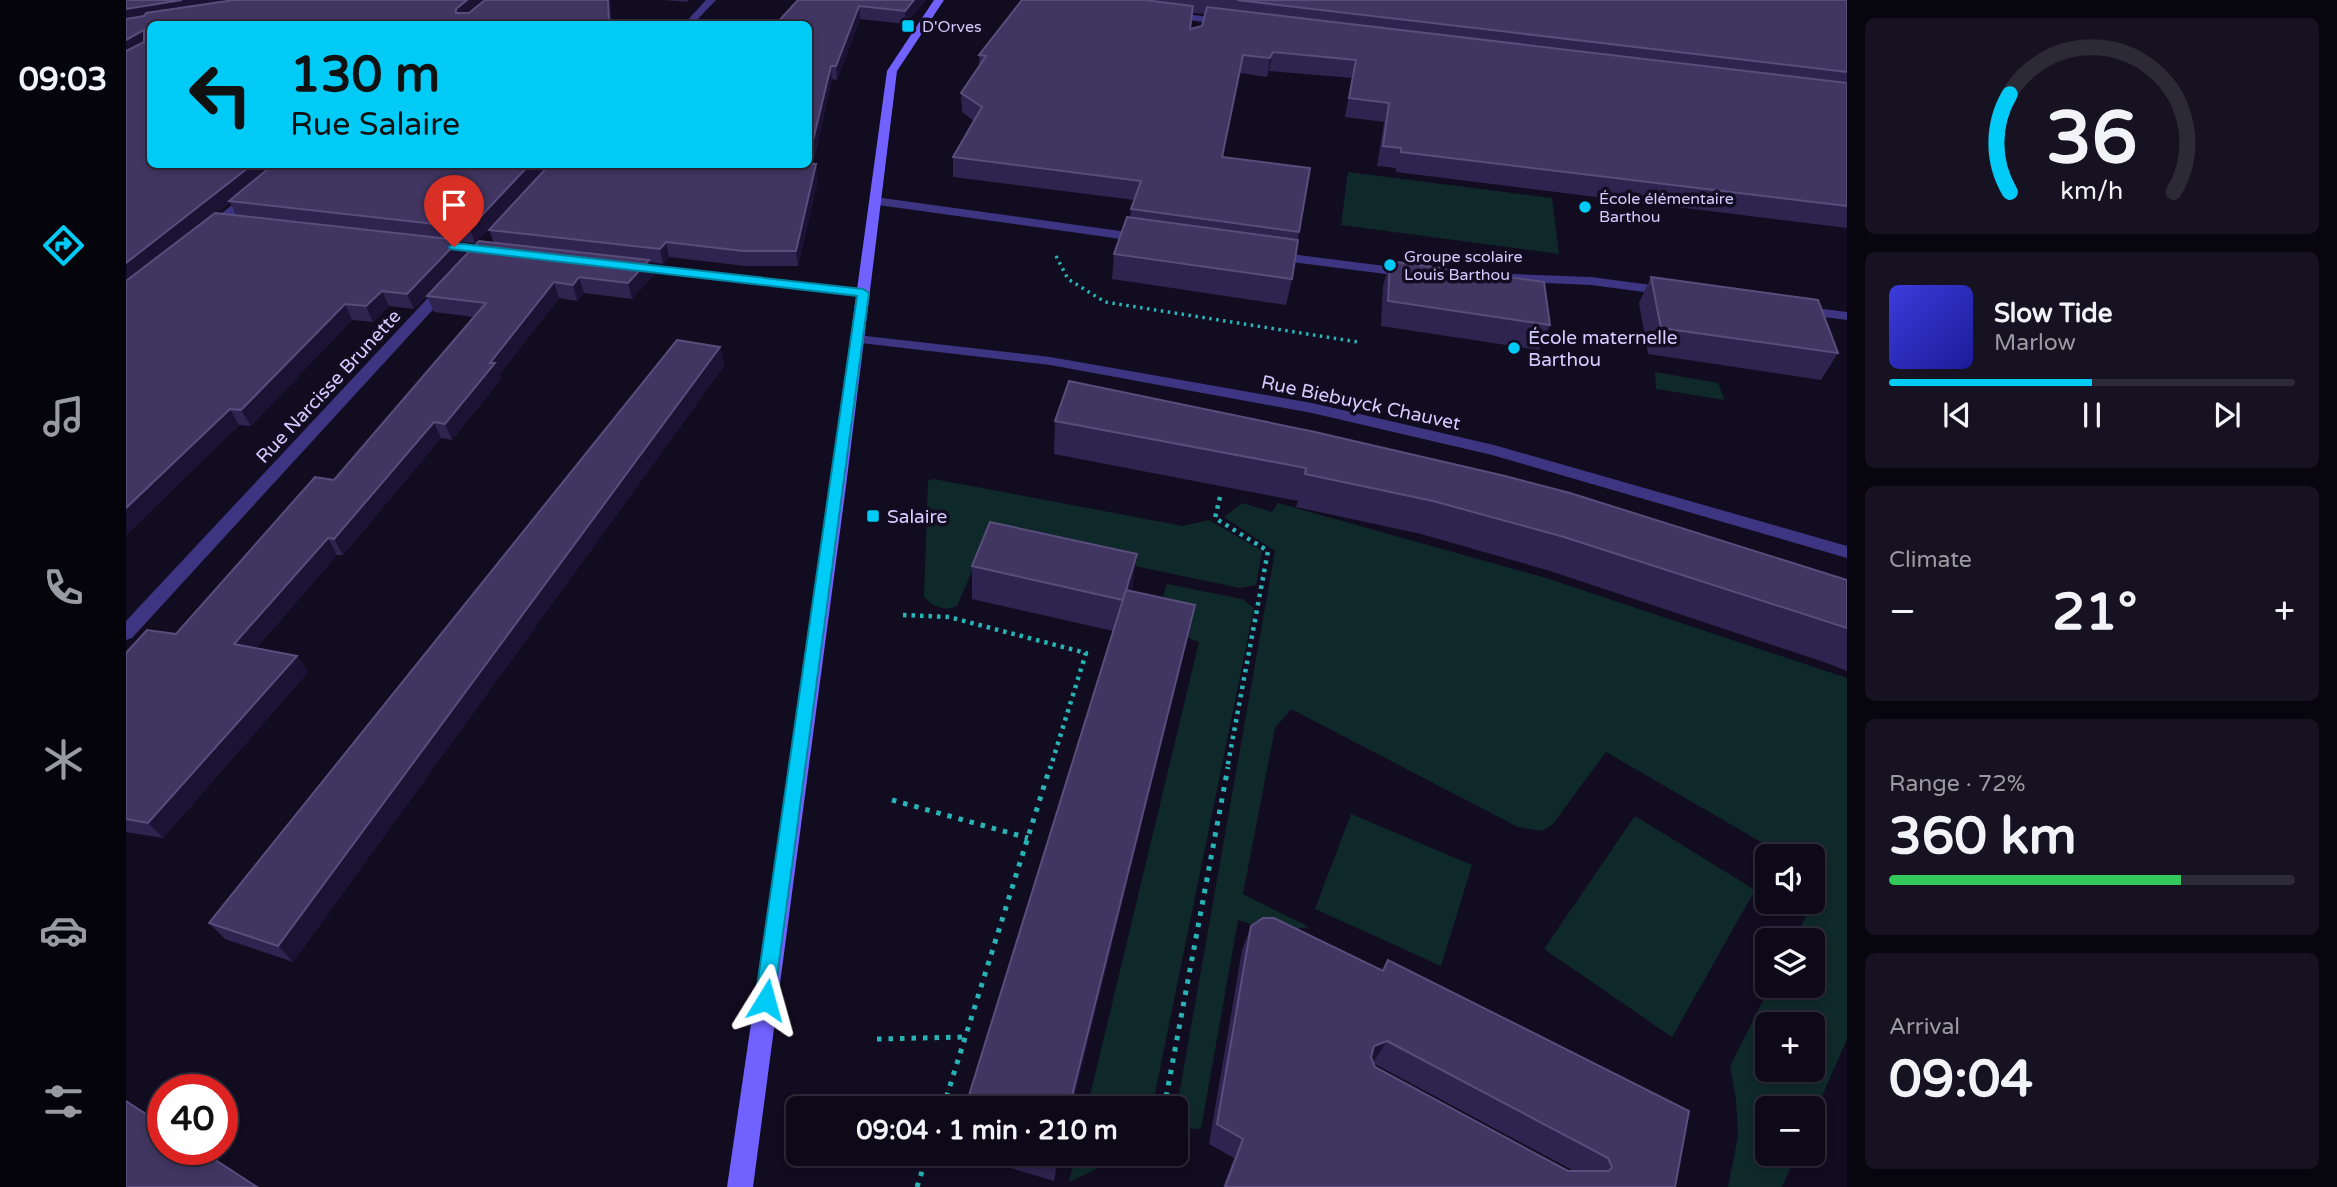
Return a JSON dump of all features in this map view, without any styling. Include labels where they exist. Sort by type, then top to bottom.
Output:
[{"type":"street","points":[[691,21],[711,0]]},
{"type":"street","points":[[740,1187],[892,71],[939,0]]},
{"type":"street","points":[[1160,14],[1198,23],[1240,24]]},
{"type":"street","points":[[199,238],[286,168]]},
{"type":"street","points":[[875,201],[1163,241]]},
{"type":"street","points":[[220,221],[245,224]]},
{"type":"street","points":[[476,255],[498,231]]},
{"type":"street","points":[[425,244],[476,255],[508,253]]},
{"type":"street","points":[[1258,254],[1426,274]]},
{"type":"street","points":[[617,265],[863,293]]},
{"type":"street","points":[[1473,277],[1591,281],[1685,294]]},
{"type":"street","name":"Rue Narcisse Brunette","points":[[126,633],[453,280]]},
{"type":"street","points":[[1780,307],[1847,316]]},
{"type":"street","name":"Rue Biebuyck Chauvet","points":[[857,338],[1050,361],[1312,408],[1494,450],[1847,552]]},
{"type":"path","points":[[1040,224],[1068,279],[1105,302],[1358,342]]},
{"type":"path","points":[[1166,1096],[1268,551],[1214,518],[1220,497]]},
{"type":"path","points":[[904,615],[949,617],[1086,653],[947,1096]]},
{"type":"path","points":[[892,800],[1028,838]]},
{"type":"path","points":[[877,1039],[965,1037]]},
{"type":"path","points":[[918,1187],[924,1166]]},
{"type":"green space","points":[[1348,172],[1552,198],[1559,254],[1341,225]]},
{"type":"green space","points":[[1655,372],[1718,383],[1725,400],[1656,389]]},
{"type":"green space","points":[[934,479],[1183,526],[1209,520],[1262,551],[1256,585],[1240,588],[1010,540],[984,544],[957,606],[939,607],[924,597],[928,481]]},
{"type":"green space","points":[[1242,503],[1272,512],[1278,503],[1546,578],[1847,678],[1847,1039],[1822,1096],[1755,1096],[1755,1166],[1791,1166],[1782,1187],[1728,1187],[1738,1136],[1736,1099],[1730,1066],[1755,1017],[1755,1082],[1825,1082],[1825,1012],[1757,1012],[1764,998],[1825,998],[1825,928],[1800,928],[1807,914],[1825,914],[1825,844],[1764,844],[1606,752],[1552,825],[1542,831],[1518,827],[1291,709],[1275,728],[1243,894],[1309,927],[1276,932],[1238,920],[1201,1129],[1188,1128],[1188,1096],[1179,1096],[1275,551],[1224,517]]},
{"type":"green space","points":[[1167,584],[1242,599],[1254,608],[1154,1096],[1090,1096],[1199,642],[1154,625]]},
{"type":"green space","points":[[1351,814],[1472,865],[1441,966],[1315,909]]},
{"type":"green space","points":[[1635,816],[1755,890],[1672,1037],[1544,949]]},
{"type":"green space","points":[[1073,1166],[1103,1166],[1069,1182]]},
{"type":"building","points":[[126,0],[182,0],[126,9]]},
{"type":"building","points":[[234,0],[467,0],[456,9],[456,13],[469,13],[485,0],[608,0],[609,20],[147,21],[147,168],[248,168],[126,263],[126,51],[144,42],[144,30],[126,40],[126,19],[144,16],[146,13]]},
{"type":"building","points":[[798,0],[914,0],[905,11],[859,6],[836,66],[831,66],[812,144],[812,21],[779,21]]},
{"type":"building","points":[[1022,0],[1145,0],[1193,6],[1190,29],[1202,26],[1207,7],[1847,83],[1847,206],[1401,152],[1401,148],[1383,146],[1389,103],[1349,98],[1356,60],[1273,52],[1270,58],[1243,55],[1222,157],[1310,168],[1299,232],[1131,209],[1141,181],[953,157],[982,107],[961,93],[986,56],[979,55]]},
{"type":"building","points":[[1237,0],[1847,0],[1847,72]]},
{"type":"building","points":[[812,164],[816,164],[796,251],[743,251],[666,242],[660,249],[489,230],[546,168],[812,168]]},
{"type":"building","points":[[269,168],[526,168],[470,228],[229,201]]},
{"type":"building","points":[[215,213],[459,240],[407,294],[382,291],[366,306],[345,304],[241,410],[230,409],[126,508],[126,281]]},
{"type":"building","points":[[1127,217],[1298,240],[1292,279],[1114,254]]},
{"type":"building","points":[[479,241],[649,260],[628,283],[579,277],[573,285],[554,282],[490,363],[495,363],[445,424],[434,422],[334,539],[328,538],[234,644],[297,656],[148,823],[126,819],[126,653],[147,630],[176,634],[315,477],[334,480],[486,303],[427,296]]},
{"type":"building","points":[[1390,261],[1544,282],[1550,325],[1388,301]]},
{"type":"building","points":[[1651,277],[1818,300],[1838,353],[1661,328]]},
{"type":"building","points":[[677,340],[720,347],[278,946],[209,923]]},
{"type":"building","points":[[1069,381],[1315,432],[1505,476],[1570,493],[1847,580],[1847,628],[1564,537],[1433,501],[1305,474],[1306,468],[1055,421]]},
{"type":"building","points":[[990,522],[1137,554],[1123,600],[972,566]]},
{"type":"building","points":[[1126,590],[1195,605],[1072,1096],[969,1096]]},
{"type":"building","points":[[1263,918],[1274,918],[1383,971],[1388,960],[1689,1111],[1675,1187],[1225,1187],[1243,1139],[1217,1124],[1251,926]],"holes":[[[1387,1041],[1608,1158],[1612,1167],[1609,1171],[1568,1171],[1375,1067],[1371,1057],[1374,1046]]]},
{"type":"building","points":[[126,1101],[147,1115],[147,1165],[223,1165],[257,1187],[126,1187]]},
{"type":"place","name":"D'Orves","points":[[908,26]]},
{"type":"place","name":"École élémentaire Barthou","points":[[1585,207]]},
{"type":"place","name":"Groupe scolaire Louis Barthou","points":[[1390,265]]},
{"type":"place","name":"École maternelle Barthou","points":[[1514,348]]},
{"type":"place","name":"Salaire","points":[[873,516]]},
{"type":"route","points":[[454,247],[863,293],[766,1000]]}]
